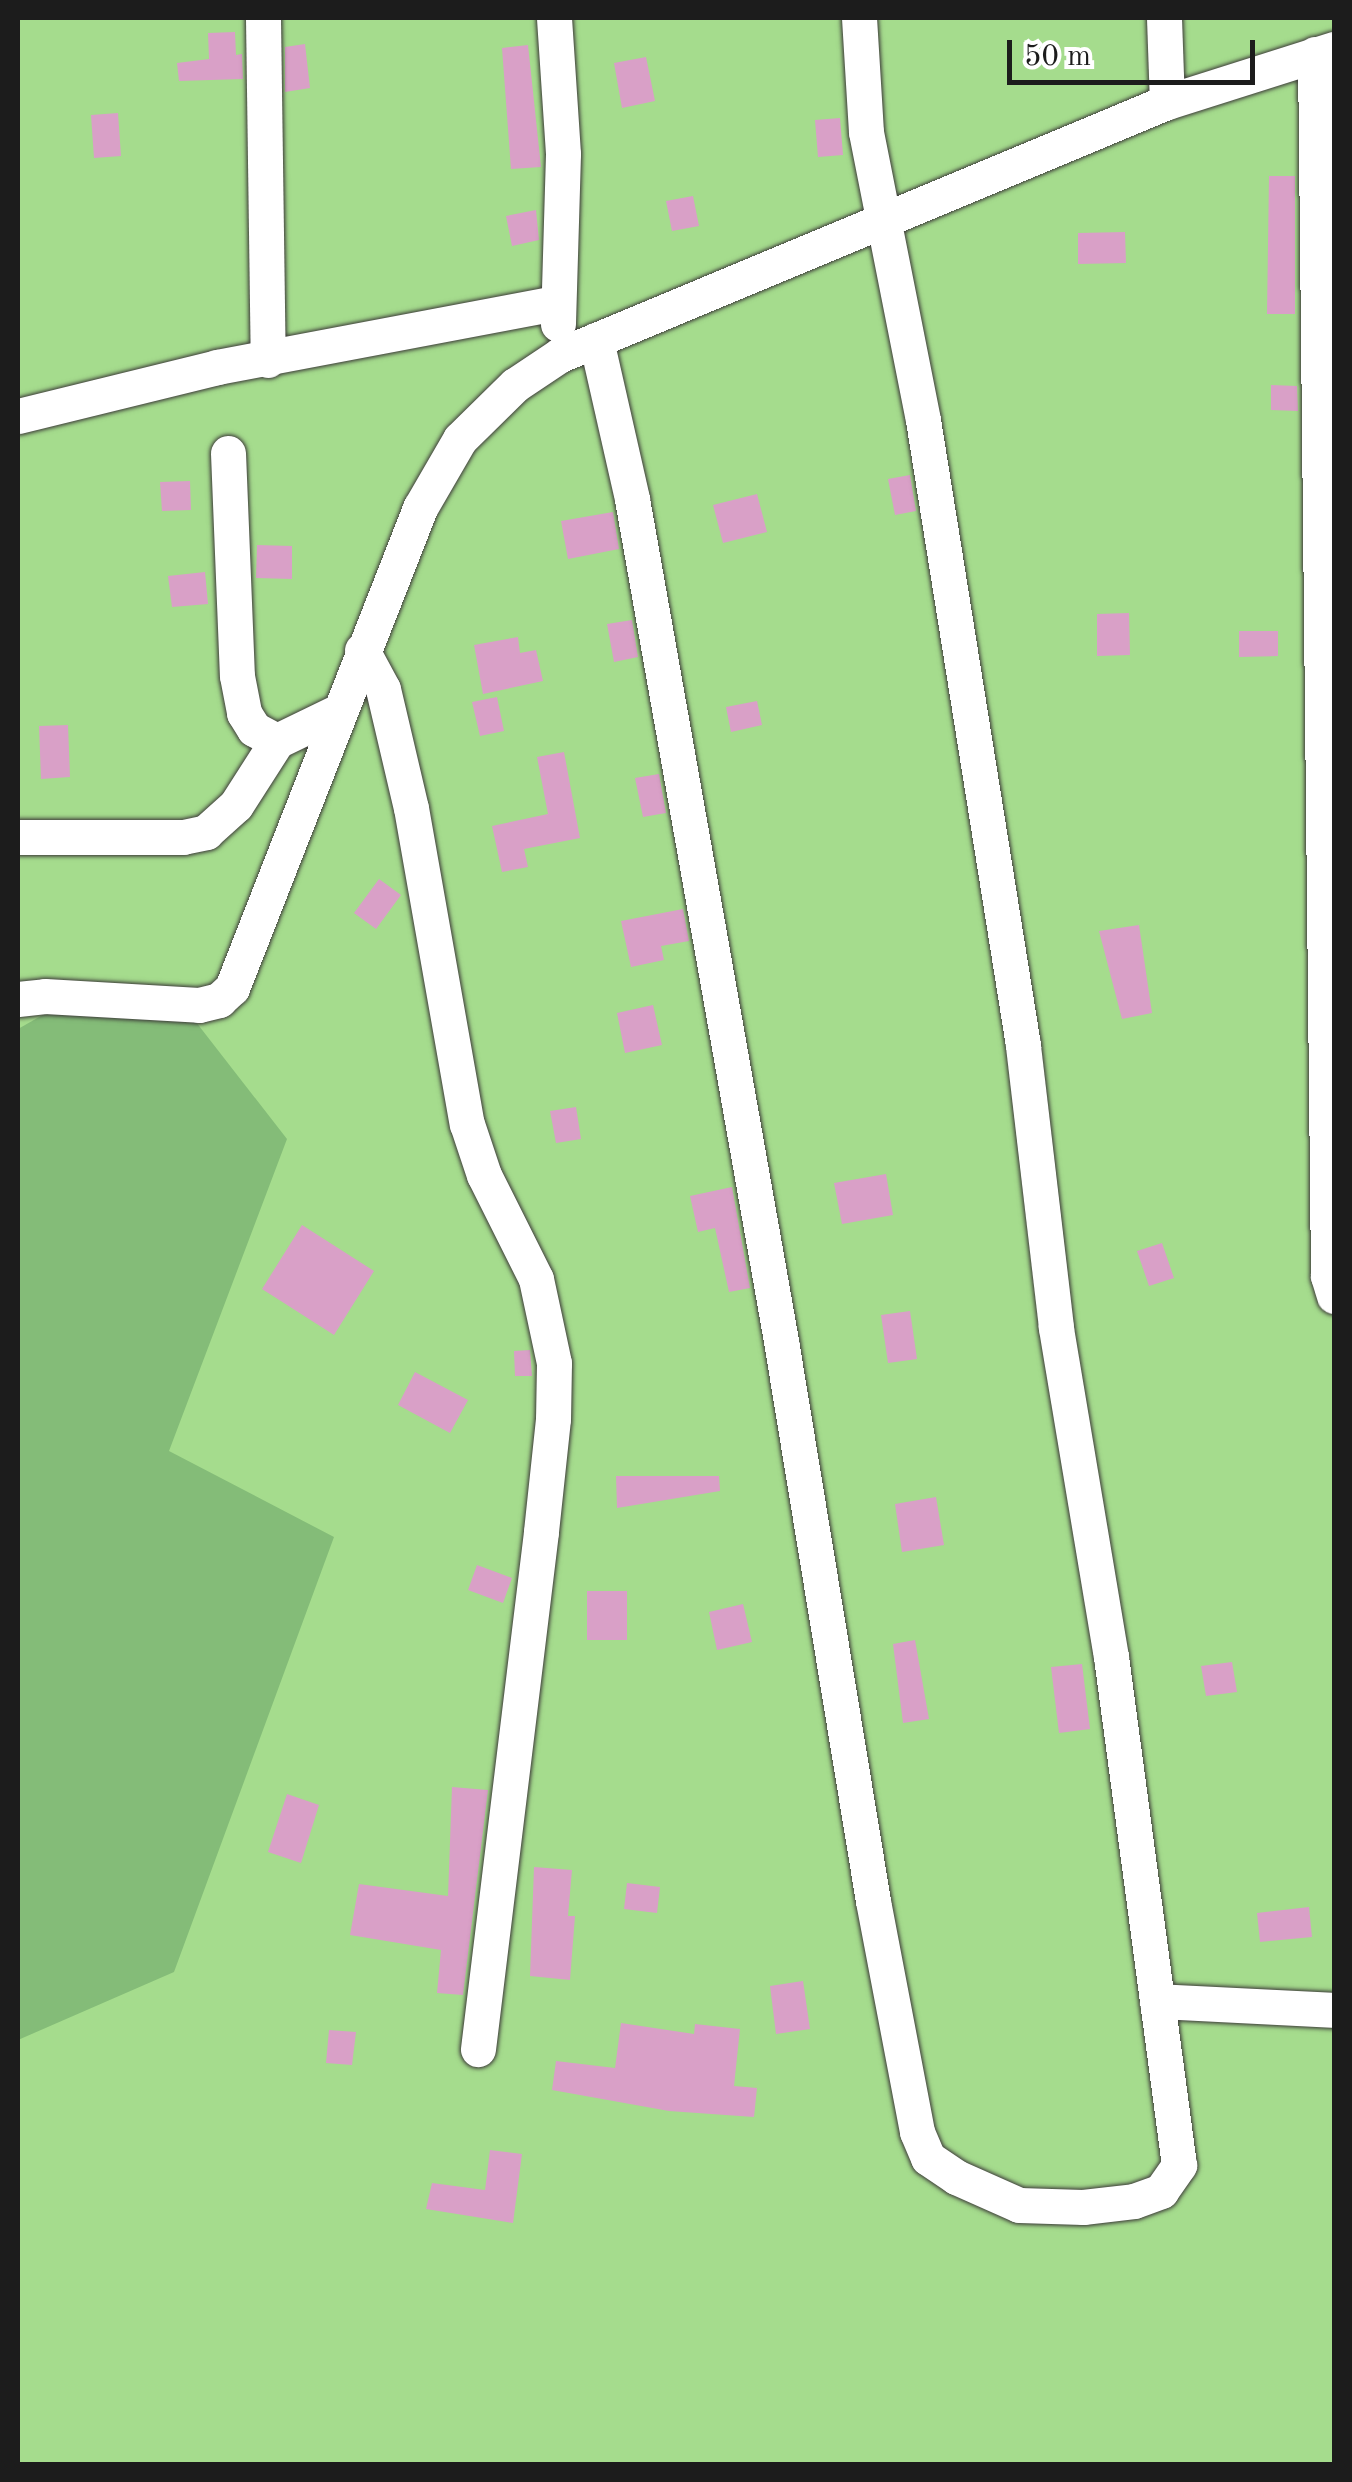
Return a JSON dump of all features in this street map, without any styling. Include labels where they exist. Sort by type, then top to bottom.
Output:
[{"type":"street","points":[[263,18],[268,360]]},
{"type":"street","points":[[554,18],[563,154],[560,355]]},
{"type":"street","points":[[596,340],[636,518],[781,1340],[873,1902],[918,2132],[928,2158],[956,2177],[1018,2205],[1083,2208],[1134,2201],[1161,2192],[1179,2165],[1111,1656],[1056,1327],[1023,1044],[923,420],[866,132],[859,18]]},
{"type":"street","points":[[1164,18],[1167,102]]},
{"type":"street","points":[[18,1000],[45,996],[200,1005],[219,1000],[232,988],[294,838],[337,712],[420,508],[460,440],[514,385],[560,355],[881,219],[1167,102],[1325,52],[1328,1276],[1334,1296]]},
{"type":"street","points":[[18,416],[217,367],[558,303]]},
{"type":"street","points":[[228,453],[237,676],[244,713],[254,729],[277,741]]},
{"type":"street","points":[[362,650],[383,689],[411,808],[467,1124],[484,1175],[536,1278],[554,1362],[553,1420],[542,1532],[478,2050]]},
{"type":"street","points":[[18,837],[183,837],[206,832],[236,805],[277,741],[337,712]]},
{"type":"street","points":[[1157,2000],[1334,2010]]},
{"type":"green space","points":[[18,18],[1334,18],[1334,2464],[18,2464]]},
{"type":"green space","points":[[182,1004],[287,1139],[169,1451],[334,1537],[174,1972],[18,2040],[18,1029],[48,1012]]},
{"type":"building","points":[[235,32],[236,55],[242,54],[243,79],[179,81],[177,63],[209,59],[208,33]]},
{"type":"building","points":[[305,44],[310,88],[285,92],[285,47]]},
{"type":"building","points":[[528,45],[541,167],[511,169],[502,48]]},
{"type":"building","points":[[646,57],[655,101],[622,108],[614,63]]},
{"type":"building","points":[[118,113],[121,156],[94,158],[91,115]]},
{"type":"building","points":[[840,118],[843,155],[818,157],[815,120]]},
{"type":"building","points":[[1269,176],[1295,176],[1295,314],[1267,314]]},
{"type":"building","points":[[693,196],[699,226],[672,231],[666,201]]},
{"type":"building","points":[[536,210],[539,240],[512,246],[506,216]]},
{"type":"building","points":[[1125,232],[1126,263],[1078,264],[1078,233]]},
{"type":"building","points":[[1271,385],[1297,386],[1298,411],[1271,410]]},
{"type":"building","points":[[910,475],[916,511],[895,515],[888,479]]},
{"type":"building","points":[[190,481],[191,510],[162,511],[160,482]]},
{"type":"building","points":[[757,494],[767,532],[723,543],[713,505]]},
{"type":"building","points":[[613,512],[619,549],[568,559],[561,521]]},
{"type":"building","points":[[257,545],[292,546],[292,579],[256,578]]},
{"type":"building","points":[[205,572],[208,604],[172,607],[168,576]]},
{"type":"building","points":[[1129,613],[1130,655],[1097,656],[1097,614]]},
{"type":"building","points":[[632,620],[638,657],[614,662],[607,624]]},
{"type":"building","points":[[1239,631],[1278,631],[1278,656],[1239,657]]},
{"type":"building","points":[[518,637],[520,653],[536,650],[543,681],[483,694],[474,645]]},
{"type":"building","points":[[497,697],[504,731],[480,736],[472,702]]},
{"type":"building","points":[[757,701],[762,725],[731,732],[726,707]]},
{"type":"building","points":[[68,725],[70,777],[41,779],[39,726]]},
{"type":"building","points":[[564,752],[580,838],[524,849],[528,867],[502,872],[492,826],[548,814],[537,757]]},
{"type":"building","points":[[659,774],[666,813],[643,817],[635,778]]},
{"type":"building","points":[[379,879],[401,895],[376,929],[354,913]]},
{"type":"building","points":[[683,909],[689,941],[661,946],[664,960],[631,967],[621,921]]},
{"type":"building","points":[[1139,925],[1152,1013],[1122,1019],[1099,931]]},
{"type":"building","points":[[653,1005],[662,1045],[625,1053],[617,1013]]},
{"type":"building","points":[[576,1107],[581,1139],[556,1143],[550,1111]]},
{"type":"building","points":[[886,1174],[893,1215],[842,1224],[834,1183]]},
{"type":"building","points":[[732,1187],[750,1288],[729,1292],[715,1228],[698,1232],[690,1196]]},
{"type":"building","points":[[302,1225],[374,1271],[334,1335],[262,1289]]},
{"type":"building","points":[[1162,1243],[1174,1278],[1149,1286],[1137,1251]]},
{"type":"building","points":[[910,1311],[917,1359],[888,1363],[881,1315]]},
{"type":"building","points":[[530,1350],[532,1376],[515,1376],[514,1351]]},
{"type":"building","points":[[415,1372],[468,1400],[450,1433],[398,1405]]},
{"type":"building","points":[[616,1476],[719,1476],[720,1491],[617,1508]]},
{"type":"building","points":[[936,1497],[944,1545],[902,1552],[895,1504]]},
{"type":"building","points":[[477,1565],[512,1578],[503,1603],[468,1590]]},
{"type":"building","points":[[587,1591],[627,1591],[627,1640],[587,1640]]},
{"type":"building","points":[[743,1604],[752,1642],[717,1650],[709,1612]]},
{"type":"building","points":[[915,1640],[929,1719],[903,1723],[893,1644]]},
{"type":"building","points":[[1232,1662],[1237,1692],[1206,1696],[1201,1666]]},
{"type":"building","points":[[1082,1664],[1090,1729],[1059,1733],[1051,1667]]},
{"type":"building","points":[[452,1787],[488,1790],[463,1995],[437,1993],[441,1950],[350,1935],[359,1884],[448,1896]]},
{"type":"building","points":[[287,1794],[319,1805],[301,1863],[268,1852]]},
{"type":"building","points":[[534,1867],[572,1870],[568,1916],[575,1916],[570,1980],[530,1976]]},
{"type":"building","points":[[627,1883],[660,1887],[657,1913],[624,1909]]},
{"type":"building","points":[[1309,1907],[1312,1937],[1260,1942],[1257,1913]]},
{"type":"building","points":[[803,1981],[810,2029],[776,2034],[770,1986]]},
{"type":"building","points":[[621,2023],[694,2034],[695,2024],[740,2029],[734,2086],[757,2088],[754,2117],[669,2111],[552,2090],[556,2061],[615,2068]]},
{"type":"building","points":[[329,2030],[356,2032],[352,2065],[326,2063]]},
{"type":"building","points":[[490,2150],[522,2154],[513,2223],[426,2209],[432,2183],[485,2190]]}]
